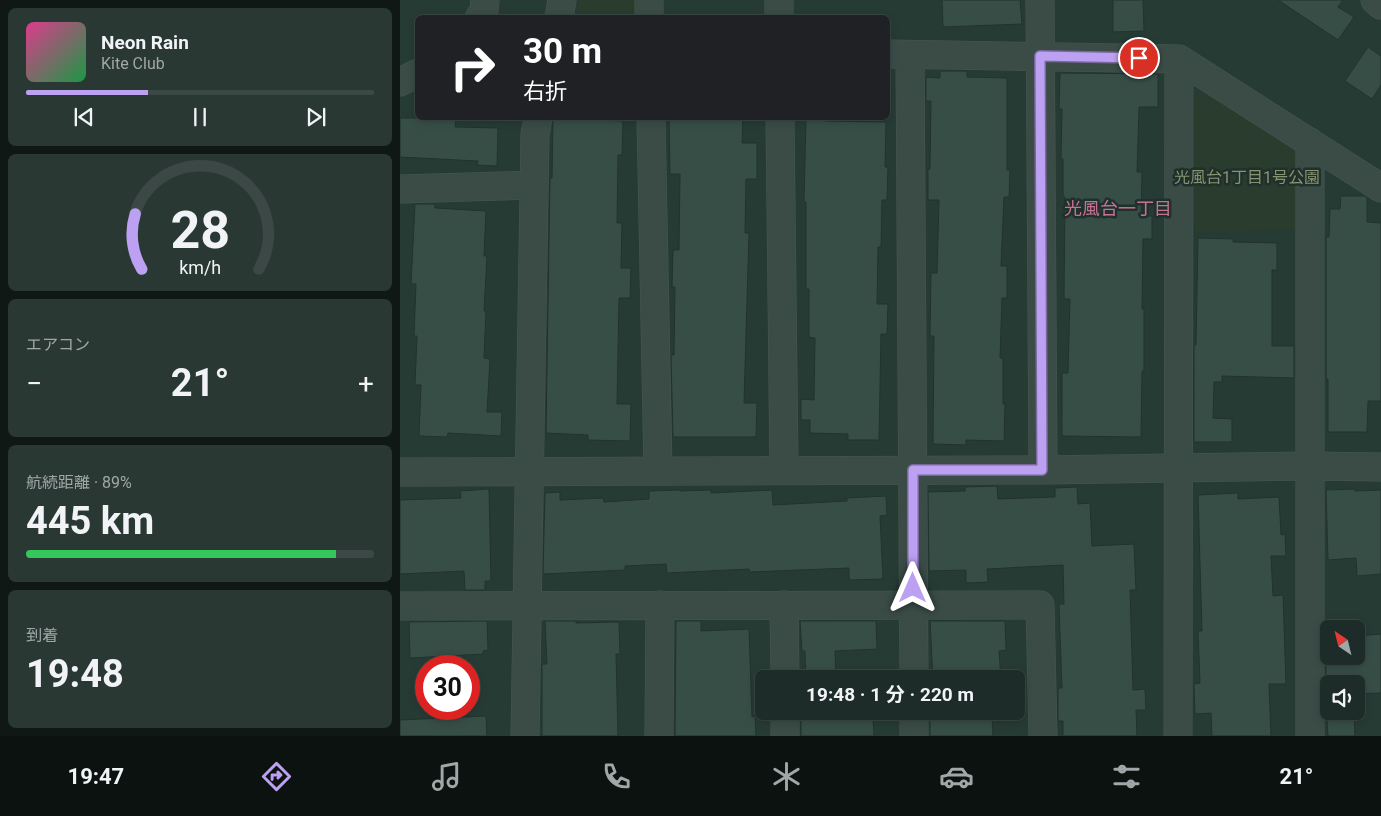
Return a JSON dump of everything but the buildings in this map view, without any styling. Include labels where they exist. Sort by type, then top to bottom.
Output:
[{"type":"street","points":[[481,15],[484,11],[485,0]]},
{"type":"street","points":[[560,15],[562,0]]},
{"type":"street","points":[[649,0],[649,15]]},
{"type":"street","points":[[779,0],[779,15]]},
{"type":"street","points":[[1040,0],[1042,470]]},
{"type":"street","points":[[1375,0],[1381,5]]},
{"type":"street","points":[[914,670],[913,470],[899,54],[1179,58],[1381,188]]},
{"type":"street","points":[[1178,736],[1179,58]]},
{"type":"street","points":[[400,82],[415,74]]},
{"type":"street","points":[[525,736],[535,134],[538,120]]},
{"type":"street","points":[[651,120],[658,471]]},
{"type":"street","points":[[780,120],[784,470]]},
{"type":"street","points":[[1310,142],[1310,736]]},
{"type":"street","points":[[400,189],[534,185]]},
{"type":"street","points":[[400,472],[1381,467]]},
{"type":"street","points":[[784,605],[785,670]]},
{"type":"street","points":[[400,606],[1040,605],[1043,736]]},
{"type":"street","points":[[659,736],[660,606]]},
{"type":"street","points":[[785,720],[785,736]]},
{"type":"street","points":[[914,720],[914,736]]},
{"type":"green space","points":[[579,0],[638,0],[638,15],[576,15]]},
{"type":"green space","name":"光風台1丁目1号公園","points":[[1208,91],[1298,149],[1297,229],[1195,233],[1194,100],[1199,93]]},
{"type":"district","name":"光風台一丁目","points":[[1118,208]]},
{"type":"route","points":[[913,588],[913,470],[1042,470],[1040,56],[1139,58]]}]
